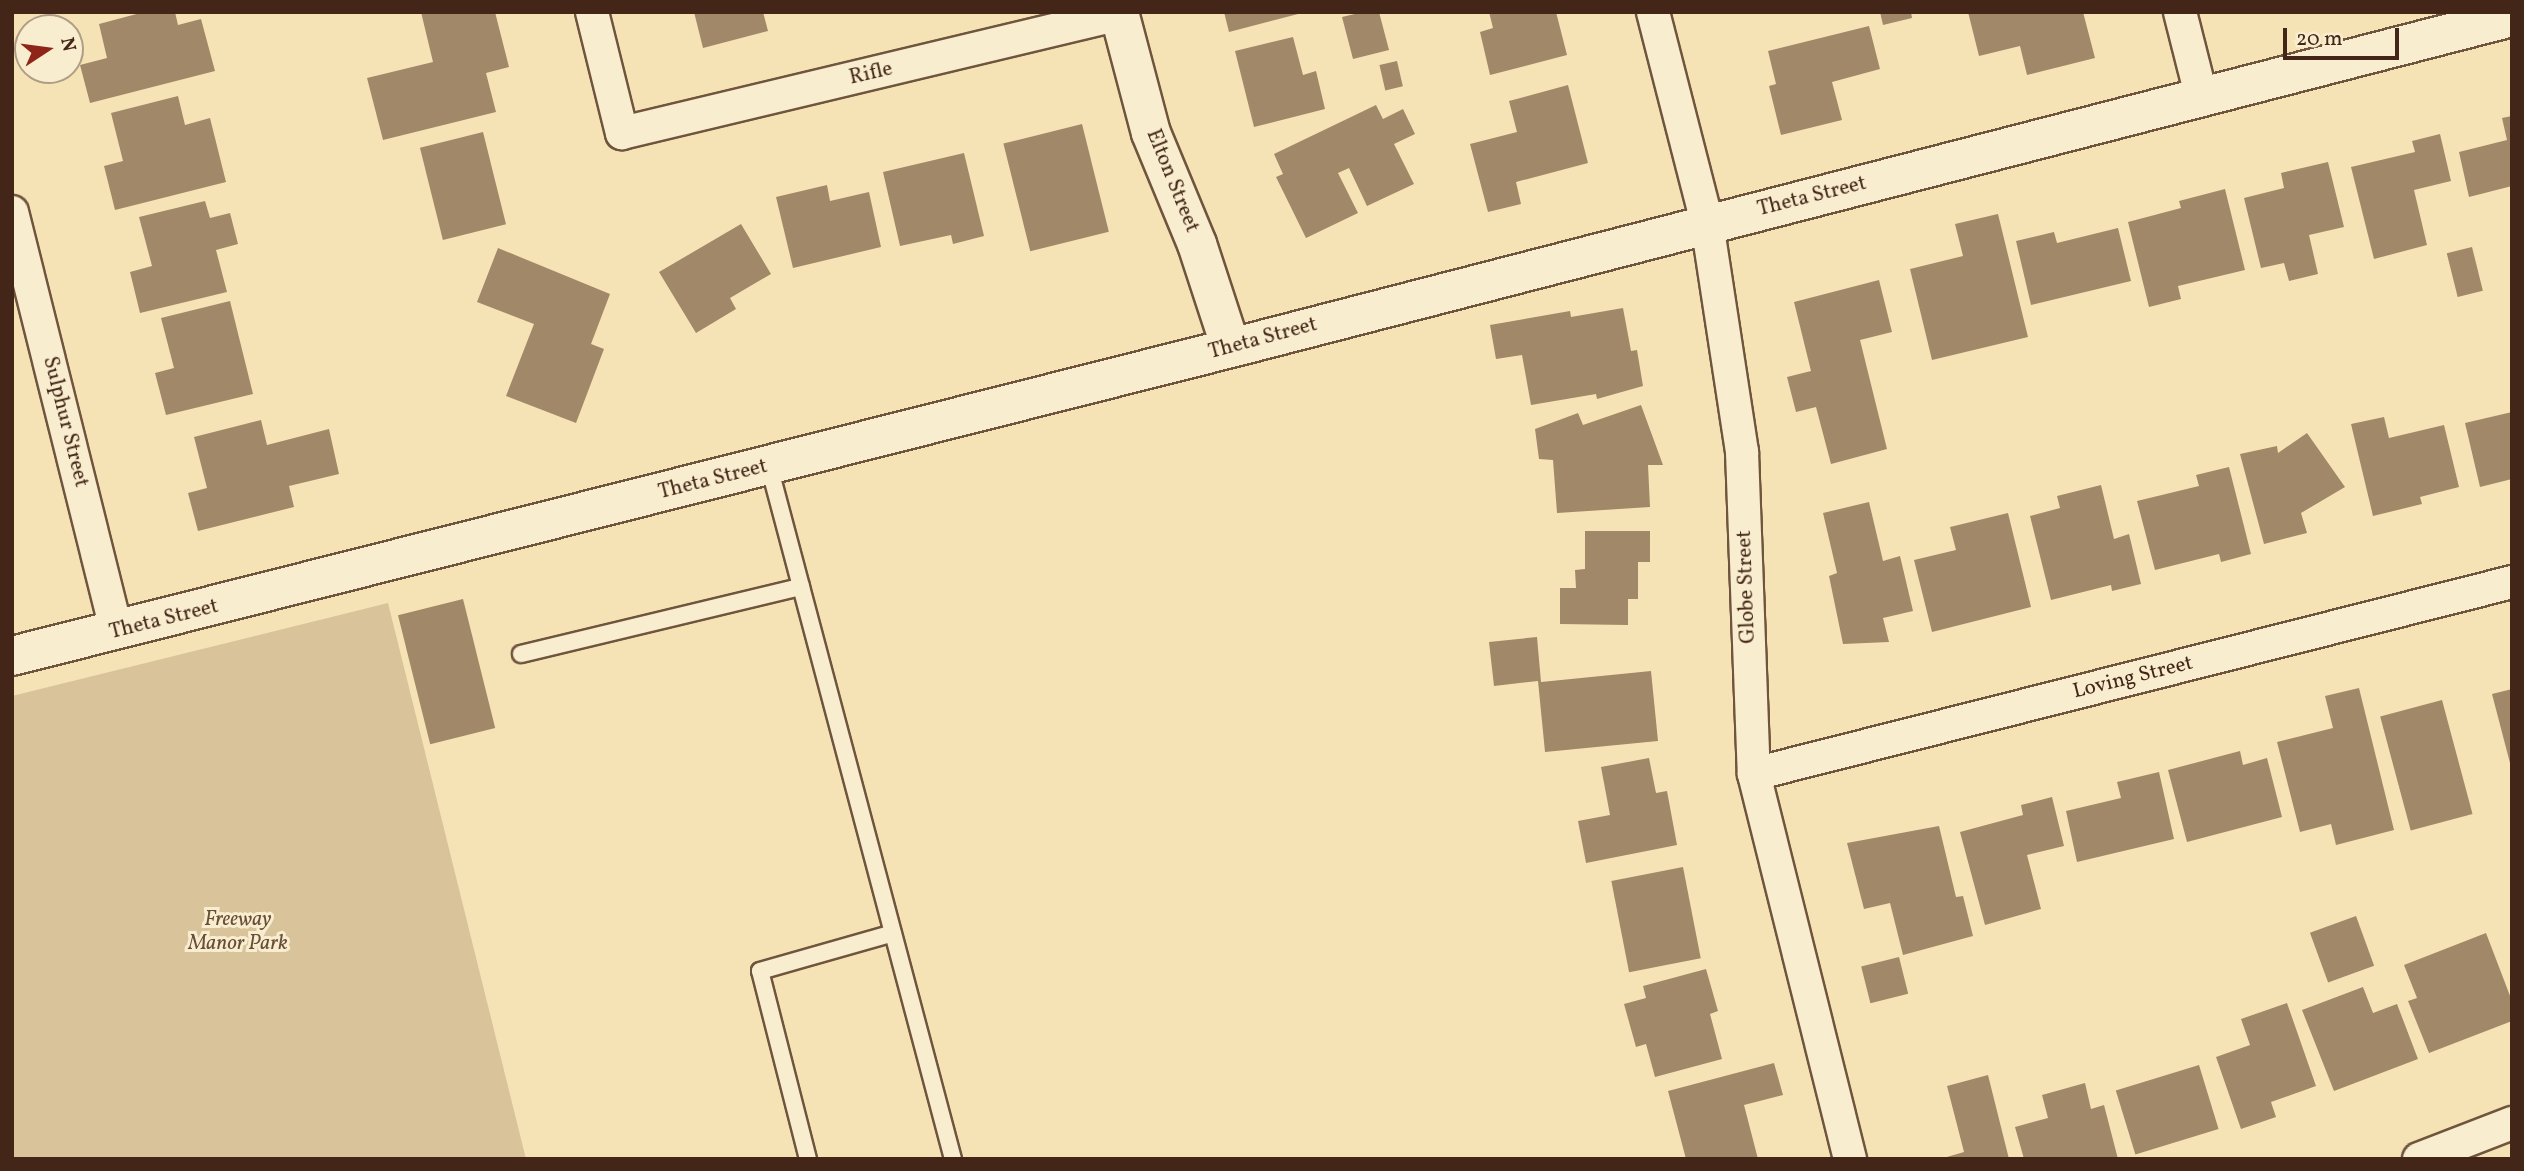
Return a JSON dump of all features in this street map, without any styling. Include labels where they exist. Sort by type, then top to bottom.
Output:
[{"type":"street","name":"Rifle","points":[[592,12],[622,133],[1120,13]]},
{"type":"street","name":"Globe Street","points":[[1653,12],[1707,223],[1742,452],[1754,774],[1850,1159]]},
{"type":"street","points":[[2180,12],[2202,99]]},
{"type":"street","name":"Elton Street","points":[[1120,13],[1151,133],[1197,244],[1231,348]]},
{"type":"street","name":"Theta Street","points":[[12,656],[117,632],[1231,348],[2512,17]]},
{"type":"street","name":"Sulphur Street","points":[[12,212],[117,632]]},
{"type":"street","name":"Loving Street","points":[[1754,774],[2512,582]]},
{"type":"street","points":[[2419,1159],[2512,1123]]},
{"type":"lane","points":[[769,466],[953,1159]]},
{"type":"lane","points":[[521,654],[801,587]]},
{"type":"lane","points":[[808,1159],[760,971],[893,933]]},
{"type":"green space","name":"Freeway Manor Park","points":[[388,603],[526,1159],[12,1159],[12,696]]},
{"type":"building","points":[[144,12],[175,12],[178,25],[201,19],[215,71],[90,103],[84,80],[84,64],[107,58],[99,24]]},
{"type":"building","points":[[421,12],[495,12],[509,67],[486,73],[496,112],[383,140],[367,78],[433,62]]},
{"type":"building","points":[[694,12],[763,12],[768,31],[703,48]]},
{"type":"building","points":[[1224,12],[1302,12],[1302,13],[1229,32]]},
{"type":"building","points":[[1363,12],[1379,12],[1389,50],[1353,59],[1342,17]]},
{"type":"building","points":[[1489,12],[1556,12],[1567,55],[1490,75],[1480,32],[1493,28]]},
{"type":"building","points":[[1880,12],[1911,12],[1912,18],[1883,25]]},
{"type":"building","points":[[1968,12],[2083,12],[2095,58],[2027,75],[2020,46],[1979,56]]},
{"type":"building","points":[[1869,26],[1880,69],[1832,82],[1842,120],[1781,135],[1769,86],[1776,84],[1768,51]]},
{"type":"building","points":[[1293,37],[1303,75],[1316,71],[1325,109],[1254,127],[1235,51]]},
{"type":"building","points":[[1397,61],[1403,86],[1385,90],[1379,65]]},
{"type":"building","points":[[1568,85],[1588,163],[1516,182],[1521,204],[1488,212],[1470,144],[1517,132],[1509,101]]},
{"type":"building","points":[[178,96],[185,125],[210,118],[226,182],[115,210],[104,166],[123,161],[111,113]]},
{"type":"building","points":[[1376,105],[1383,119],[1403,109],[1415,134],[1394,144],[1414,184],[1367,206],[1349,168],[1338,173],[1358,213],[1306,238],[1276,177],[1283,174],[1274,154]]},
{"type":"building","points":[[2512,116],[2512,186],[2469,197],[2459,152],[2507,140],[2502,118]]},
{"type":"building","points":[[1082,124],[1109,232],[1030,251],[1003,144]]},
{"type":"building","points":[[483,132],[506,224],[443,240],[420,148]]},
{"type":"building","points":[[2440,134],[2451,181],[2414,190],[2427,245],[2374,259],[2351,167],[2415,152],[2412,141]]},
{"type":"building","points":[[964,153],[984,236],[953,244],[951,235],[900,246],[883,172]]},
{"type":"building","points":[[2328,162],[2344,227],[2309,235],[2318,274],[2289,281],[2284,263],[2261,268],[2244,198],[2284,188],[2281,173]]},
{"type":"building","points":[[827,185],[830,201],[869,192],[881,247],[793,268],[776,197]]},
{"type":"building","points":[[2225,189],[2245,270],[2178,286],[2181,299],[2149,307],[2128,222],[2181,208],[2179,201]]},
{"type":"building","points":[[205,201],[210,218],[230,213],[238,244],[216,250],[227,292],[140,313],[130,272],[152,266],[139,217]]},
{"type":"building","points":[[1998,214],[2028,337],[1932,360],[1910,269],[1963,256],[1955,224]]},
{"type":"building","points":[[741,224],[771,274],[730,298],[736,309],[696,333],[659,272]]},
{"type":"building","points":[[2118,228],[2131,281],[2031,305],[2016,241],[2054,232],[2057,243]]},
{"type":"building","points":[[2472,247],[2483,291],[2458,297],[2447,253]]},
{"type":"building","points":[[498,248],[610,294],[591,344],[604,349],[576,423],[506,396],[534,324],[477,302]]},
{"type":"building","points":[[1879,280],[1892,332],[1860,340],[1887,449],[1831,464],[1816,407],[1796,412],[1787,377],[1811,371],[1794,302]]},
{"type":"building","points":[[230,301],[253,394],[166,415],[155,373],[174,368],[161,318]]},
{"type":"building","points":[[1623,308],[1631,351],[1637,350],[1643,386],[1597,399],[1596,394],[1531,405],[1522,355],[1496,359],[1490,325],[1570,311],[1571,317]]},
{"type":"building","points":[[1641,405],[1663,465],[1648,465],[1650,507],[1557,513],[1553,460],[1539,459],[1535,429],[1578,413],[1583,425]]},
{"type":"building","points":[[2512,412],[2512,479],[2480,487],[2465,423]]},
{"type":"building","points":[[2384,417],[2389,438],[2444,425],[2459,487],[2420,497],[2422,504],[2373,516],[2351,424]]},
{"type":"building","points":[[261,420],[267,445],[329,429],[339,474],[289,486],[294,507],[198,531],[188,493],[207,488],[194,437]]},
{"type":"building","points":[[2307,433],[2345,487],[2301,513],[2307,533],[2264,544],[2240,454],[2277,446],[2278,453]]},
{"type":"building","points":[[2229,467],[2251,554],[2221,562],[2219,554],[2155,570],[2137,501],[2199,486],[2196,475]]},
{"type":"building","points":[[2101,485],[2114,539],[2129,534],[2141,584],[2112,591],[2111,585],[2051,600],[2030,516],[2060,508],[2057,496]]},
{"type":"building","points":[[1869,502],[1883,561],[1900,556],[1913,611],[1883,618],[1889,642],[1843,644],[1829,576],[1837,573],[1823,513]]},
{"type":"building","points":[[2008,513],[2031,607],[1932,632],[1914,560],[1956,550],[1950,527]]},
{"type":"building","points":[[1585,531],[1650,531],[1650,562],[1638,562],[1638,599],[1628,599],[1628,625],[1560,624],[1560,588],[1576,588],[1575,570],[1585,569]]},
{"type":"building","points":[[463,599],[495,728],[430,744],[398,615]]},
{"type":"building","points":[[1537,637],[1541,682],[1651,671],[1658,741],[1545,752],[1538,681],[1494,686],[1489,642]]},
{"type":"building","points":[[2359,688],[2394,830],[2336,845],[2331,824],[2300,832],[2277,742],[2333,728],[2325,696]]},
{"type":"building","points":[[2512,689],[2512,766],[2511,767],[2492,694]]},
{"type":"building","points":[[2442,700],[2473,814],[2411,831],[2380,717]]},
{"type":"building","points":[[2240,751],[2243,765],[2267,758],[2282,817],[2187,842],[2168,770]]},
{"type":"building","points":[[1649,758],[1656,793],[1667,791],[1677,845],[1586,863],[1578,821],[1610,815],[1601,767]]},
{"type":"building","points":[[2159,772],[2174,839],[2077,862],[2066,811],[2121,798],[2117,782]]},
{"type":"building","points":[[2052,797],[2064,846],[2027,855],[2041,909],[1985,925],[1960,832],[2023,815],[2021,805]]},
{"type":"building","points":[[1939,826],[1956,897],[1963,896],[1973,936],[1903,955],[1890,903],[1864,909],[1847,843]]},
{"type":"building","points":[[1683,867],[1701,958],[1629,972],[1611,881]]},
{"type":"building","points":[[2356,916],[2374,966],[2328,983],[2310,933]]},
{"type":"building","points":[[2486,933],[2512,1001],[2512,1021],[2429,1053],[2408,1001],[2417,998],[2404,965]]},
{"type":"building","points":[[1899,957],[1908,994],[1870,1003],[1861,966]]},
{"type":"building","points":[[1706,969],[1718,1011],[1710,1014],[1722,1059],[1655,1077],[1646,1044],[1636,1047],[1624,1004],[1646,998],[1643,986]]},
{"type":"building","points":[[2363,987],[2373,1013],[2397,1004],[2418,1059],[2334,1091],[2302,1010]]},
{"type":"building","points":[[2287,1003],[2316,1086],[2271,1102],[2276,1117],[2241,1129],[2216,1057],[2250,1045],[2241,1019]]},
{"type":"building","points":[[1774,1063],[1783,1095],[1744,1105],[1758,1159],[1686,1159],[1668,1091]]},
{"type":"building","points":[[2199,1065],[2219,1129],[2135,1155],[2116,1090]]},
{"type":"building","points":[[1988,1075],[2009,1159],[1940,1159],[1964,1152],[1947,1086]]},
{"type":"building","points":[[2085,1083],[2091,1109],[2104,1105],[2118,1159],[2024,1159],[2015,1127],[2048,1118],[2042,1095]]}]
